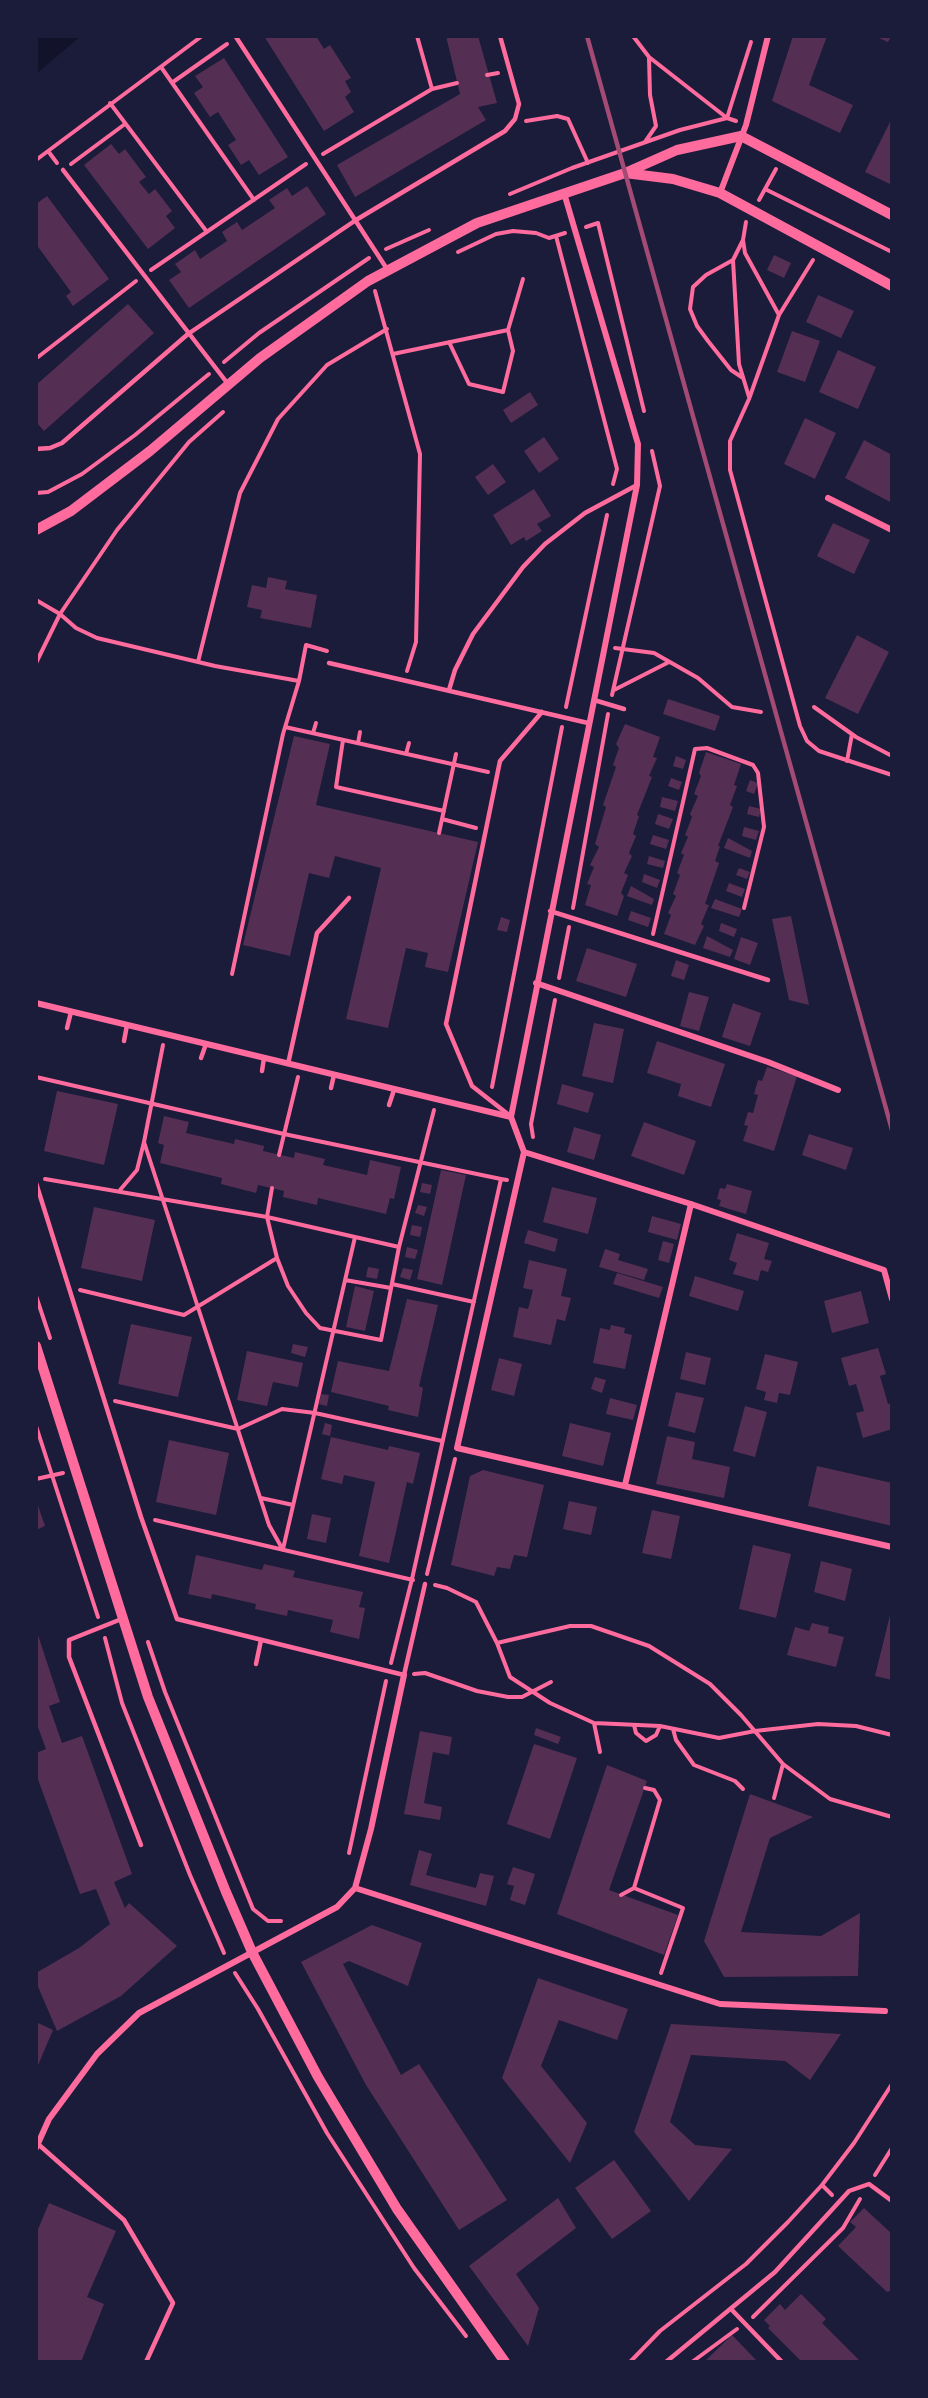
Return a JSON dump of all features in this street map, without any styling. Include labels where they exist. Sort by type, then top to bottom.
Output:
[{"type":"street","points":[[720,193],[746,125],[768,36]]},
{"type":"street","points":[[36,530],[71,511],[150,452],[260,358],[387,269],[477,223],[625,173],[677,150],[741,136],[781,159],[892,215]]},
{"type":"street","points":[[625,173],[673,179],[720,193],[892,286]]},
{"type":"street","points":[[564,193],[638,444],[637,485],[550,911],[511,1117],[524,1152],[457,1448],[892,1547]]},
{"type":"street","points":[[828,498],[892,530]]},
{"type":"street","points":[[536,982],[768,1062],[838,1090]]},
{"type":"street","points":[[36,1003],[511,1117]]},
{"type":"street","points":[[524,1152],[691,1204],[884,1270],[892,1299]]},
{"type":"street","points":[[625,1485],[691,1204]]},
{"type":"street","points":[[36,1346],[153,1708],[252,1952],[318,2077],[397,2209],[505,2362]]},
{"type":"street","points":[[37,2146],[49,2119],[97,2054],[138,2013],[337,1907],[355,1888],[372,1829],[404,1675]]},
{"type":"street","points":[[355,1888],[720,2004],[885,2011]]},
{"type":"lane","points":[[36,449],[50,448],[62,443],[188,334],[356,220],[505,131],[514,118],[519,104],[500,36]]},
{"type":"lane","points":[[236,38],[387,269]]},
{"type":"lane","points":[[63,170],[230,386]]},
{"type":"lane","points":[[449,690],[455,670],[473,634],[523,567],[545,544],[585,513],[637,485]]},
{"type":"lane","points":[[329,663],[588,723]]},
{"type":"lane","points":[[594,700],[624,709]]},
{"type":"lane","points":[[511,1117],[472,1086],[446,1024],[500,761],[542,712]]},
{"type":"lane","points":[[288,1064],[317,933],[349,898]]},
{"type":"lane","points":[[550,911],[768,980]]},
{"type":"lane","points":[[67,1028],[71,1011]]},
{"type":"lane","points":[[124,1041],[127,1024]]},
{"type":"lane","points":[[201,1058],[206,1044]]},
{"type":"lane","points":[[262,1071],[264,1058]]},
{"type":"lane","points":[[331,1088],[334,1076]]},
{"type":"lane","points":[[389,1105],[394,1090]]},
{"type":"lane","points":[[36,1183],[141,1517],[177,1619],[404,1675],[425,1584]]},
{"type":"lane","points":[[124,1618],[69,1640],[69,1657],[141,1845]]},
{"type":"lane","points":[[256,1664],[261,1640]]},
{"type":"lane","points":[[37,2146],[124,2220],[173,2303],[146,2362]]},
{"type":"lane","points":[[666,2362],[775,2272],[849,2191],[869,2184],[892,2201]]},
{"type":"lane","points":[[731,2309],[782,2362]]},
{"type":"path","points":[[36,160],[202,36]]},
{"type":"path","points":[[417,36],[432,89]]},
{"type":"path","points":[[633,36],[649,57],[728,118],[746,125]]},
{"type":"path","points":[[728,118],[753,36]]},
{"type":"path","points":[[173,82],[236,38]]},
{"type":"path","points":[[644,143],[656,126],[650,95],[649,57]]},
{"type":"path","points":[[161,67],[254,200]]},
{"type":"path","points":[[36,355],[38,357],[143,275],[315,158],[432,89],[457,83]]},
{"type":"path","points":[[110,104],[207,232]]},
{"type":"path","points":[[514,118],[528,122],[549,116],[568,119],[588,163],[680,130],[728,118]]},
{"type":"path","points":[[63,170],[125,124]]},
{"type":"path","points":[[779,315],[751,267],[743,240],[744,226],[781,159]]},
{"type":"path","points":[[765,189],[892,252]]},
{"type":"path","points":[[456,253],[496,234],[513,231],[536,233],[549,238],[598,223]]},
{"type":"path","points":[[490,1100],[564,717],[616,469],[556,236]]},
{"type":"path","points":[[743,240],[733,260],[739,364],[749,399]]},
{"type":"path","points":[[814,256],[779,315],[749,399],[730,441],[730,470],[800,726],[807,741],[819,751],[892,775]]},
{"type":"path","points":[[733,260],[706,274],[693,287],[690,309],[697,326],[708,341],[731,370],[743,378]]},
{"type":"path","points":[[449,342],[469,384],[503,392],[513,351],[508,330],[523,279]]},
{"type":"path","points":[[368,300],[387,289]]},
{"type":"path","points":[[377,294],[379,311],[387,329],[420,454],[416,642],[405,680]]},
{"type":"path","points":[[198,662],[240,493],[278,418],[327,365],[387,329]]},
{"type":"path","points":[[393,354],[508,330]]},
{"type":"path","points":[[36,663],[60,614],[124,522],[189,442],[232,403]]},
{"type":"path","points":[[36,600],[60,614],[76,628],[97,638],[198,662],[299,681]]},
{"type":"path","points":[[232,974],[285,727],[299,681],[306,645],[331,652],[338,665]]},
{"type":"path","points":[[604,647],[654,653],[698,678],[732,707],[761,712]]},
{"type":"path","points":[[594,700],[669,662]]},
{"type":"path","points":[[814,707],[852,734],[892,756]]},
{"type":"path","points":[[313,733],[316,723]]},
{"type":"path","points":[[285,727],[498,774]]},
{"type":"path","points":[[358,743],[360,732]]},
{"type":"path","points":[[847,761],[852,734]]},
{"type":"path","points":[[344,740],[336,787],[444,810]]},
{"type":"path","points":[[406,754],[409,743]]},
{"type":"path","points":[[651,943],[695,749],[708,748],[753,765],[758,773],[764,827],[744,908]]},
{"type":"path","points":[[439,833],[456,754]]},
{"type":"path","points":[[442,819],[486,831]]},
{"type":"path","points":[[120,1191],[137,1170],[165,1034]]},
{"type":"path","points":[[279,1155],[301,1067]]},
{"type":"path","points":[[36,1077],[284,1134],[517,1182]]},
{"type":"path","points":[[272,1188],[267,1217],[277,1258],[288,1286],[306,1313],[320,1328],[381,1340],[399,1247],[436,1100]]},
{"type":"path","points":[[144,1142],[164,1197],[197,1308],[269,1525],[283,1550]]},
{"type":"path","points":[[36,1177],[164,1197],[267,1217],[399,1247]]},
{"type":"path","points":[[348,1858],[388,1672],[412,1579],[501,1179]]},
{"type":"path","points":[[283,1550],[355,1237]]},
{"type":"path","points":[[69,1288],[184,1314],[277,1258]]},
{"type":"path","points":[[345,1280],[392,1286],[474,1302]]},
{"type":"path","points":[[36,1296],[51,1342]]},
{"type":"path","points":[[105,1399],[238,1430],[282,1409],[315,1413],[442,1441]]},
{"type":"path","points":[[457,1448],[425,1584],[447,1588],[476,1602],[497,1643],[510,1677],[594,1723],[660,1726],[718,1738],[755,1731],[818,1724],[856,1726],[892,1735]]},
{"type":"path","points":[[36,1479],[76,1470]]},
{"type":"path","points":[[261,1498],[293,1505]]},
{"type":"path","points":[[141,1517],[412,1579]]},
{"type":"path","points":[[497,1643],[570,1626],[591,1626],[671,1657],[710,1684],[783,1764],[830,1798],[892,1817]]},
{"type":"path","points":[[146,1636],[165,1692],[253,1909],[268,1921],[278,1922],[287,1918]]},
{"type":"path","points":[[404,1675],[424,1673],[452,1680],[477,1691],[508,1697],[522,1697],[551,1682]]},
{"type":"path","points":[[594,1723],[600,1752]]},
{"type":"path","points":[[634,1725],[636,1733],[646,1741],[656,1735],[660,1726]]},
{"type":"path","points":[[673,1729],[676,1740],[694,1765],[735,1781],[743,1789]]},
{"type":"path","points":[[774,1798],[783,1764]]},
{"type":"path","points":[[621,1895],[634,1888],[660,1800],[654,1790],[645,1788]]},
{"type":"path","points":[[634,1888],[683,1908],[657,1985]]},
{"type":"path","points":[[630,2362],[660,2331],[747,2264],[788,2222],[822,2185],[854,2143],[892,2084]]},
{"type":"path","points":[[869,2184],[892,2148]]},
{"type":"shaded area","points":[[36,36],[81,36],[36,74]]},
{"type":"building","points":[[264,36],[316,36],[324,49],[330,45],[351,78],[345,81],[351,92],[345,97],[354,112],[324,131]]},
{"type":"building","points":[[446,36],[478,36],[497,103],[478,107],[486,120],[355,197],[337,165],[460,94]]},
{"type":"building","points":[[793,36],[827,36],[809,85],[853,105],[840,133],[772,101]]},
{"type":"building","points":[[874,36],[891,36],[888,42]]},
{"type":"building","points":[[224,58],[288,157],[259,175],[249,160],[241,165],[228,145],[236,140],[218,112],[210,117],[194,93],[203,87],[195,76]]},
{"type":"building","points":[[892,118],[892,185],[865,172]]},
{"type":"building","points":[[111,144],[119,154],[125,149],[146,177],[139,182],[149,194],[155,189],[172,211],[166,216],[175,228],[148,249],[84,165]]},
{"type":"building","points":[[307,186],[326,214],[189,308],[169,280],[181,272],[175,264],[195,250],[200,259],[227,241],[222,232],[237,222],[242,230],[275,208],[269,200],[287,188],[292,196]]},
{"type":"building","points":[[47,196],[109,279],[73,306],[66,296],[71,292],[36,244],[36,204]]},
{"type":"building","points":[[774,255],[791,263],[784,278],[767,270]]},
{"type":"building","points":[[818,295],[854,311],[841,338],[806,322]]},
{"type":"building","points":[[128,304],[154,333],[44,431],[36,422],[36,385]]},
{"type":"building","points":[[792,331],[820,341],[805,382],[777,372]]},
{"type":"building","points":[[838,350],[876,367],[858,409],[819,392]]},
{"type":"building","points":[[530,392],[538,405],[511,423],[503,410]]},
{"type":"building","points":[[805,418],[836,433],[815,479],[784,464]]},
{"type":"building","points":[[544,437],[559,459],[539,473],[524,451]]},
{"type":"building","points":[[864,440],[892,455],[892,503],[845,478]]},
{"type":"building","points":[[493,464],[506,482],[488,495],[475,477]]},
{"type":"building","points":[[534,489],[551,516],[537,524],[542,531],[526,541],[524,537],[511,545],[493,515]]},
{"type":"building","points":[[833,523],[870,540],[854,574],[817,556]]},
{"type":"building","points":[[268,577],[287,581],[285,589],[317,595],[311,628],[260,618],[262,610],[247,607],[252,585],[266,588]]},
{"type":"building","points":[[857,635],[889,652],[858,714],[825,698]]},
{"type":"building","points":[[668,699],[720,716],[715,731],[663,714]]},
{"type":"building","points":[[625,724],[660,737],[653,757],[657,758],[649,776],[652,777],[637,815],[639,816],[633,834],[636,836],[629,853],[632,856],[624,873],[628,875],[621,893],[624,896],[617,916],[585,905],[591,885],[587,884],[594,867],[590,865],[599,847],[595,844],[606,807],[603,805],[616,767],[613,765],[619,748],[616,744]]},
{"type":"building","points":[[294,736],[330,744],[316,805],[478,842],[448,972],[425,967],[428,953],[406,948],[388,1028],[346,1019],[381,868],[335,856],[329,878],[309,873],[290,956],[243,945]]},
{"type":"building","points":[[706,752],[741,764],[734,785],[737,786],[730,805],[733,807],[718,846],[720,846],[715,861],[719,863],[705,904],[709,905],[701,924],[704,926],[695,945],[664,934],[671,915],[668,913],[676,896],[673,894],[680,875],[677,873],[684,855],[681,853],[688,837],[685,835],[692,817],[690,814],[698,796],[694,794]]},
{"type":"building","points":[[676,756],[686,760],[683,769],[673,766]]},
{"type":"building","points":[[671,778],[682,782],[679,790],[668,786]]},
{"type":"building","points":[[750,780],[758,783],[754,794],[746,791]]},
{"type":"building","points":[[662,797],[678,801],[675,811],[660,807]]},
{"type":"building","points":[[749,806],[761,809],[759,817],[747,814]]},
{"type":"building","points":[[658,814],[673,819],[669,829],[655,824]]},
{"type":"building","points":[[744,827],[759,831],[756,840],[742,836]]},
{"type":"building","points":[[653,835],[669,840],[666,849],[650,844]]},
{"type":"building","points":[[728,838],[752,851],[750,858],[724,848]]},
{"type":"building","points":[[649,856],[665,861],[663,868],[647,864]]},
{"type":"building","points":[[739,868],[750,872],[747,879],[736,875]]},
{"type":"building","points":[[644,874],[660,880],[657,888],[642,882]]},
{"type":"building","points":[[729,883],[745,889],[742,897],[726,891]]},
{"type":"building","points":[[631,886],[654,899],[652,905],[627,896]]},
{"type":"building","points":[[715,899],[742,909],[739,917],[711,908]]},
{"type":"building","points":[[631,911],[651,918],[648,927],[628,920]]},
{"type":"building","points":[[791,916],[809,1005],[789,1000],[772,919]]},
{"type":"building","points":[[501,917],[510,920],[507,932],[497,930]]},
{"type":"building","points":[[721,923],[737,929],[734,937],[719,931]]},
{"type":"building","points":[[707,936],[733,950],[730,957],[703,948]]},
{"type":"building","points":[[741,937],[758,943],[750,965],[734,959]]},
{"type":"building","points":[[587,948],[637,964],[626,997],[576,981]]},
{"type":"building","points":[[676,960],[689,965],[684,980],[671,976]]},
{"type":"building","points":[[689,992],[709,997],[699,1031],[680,1026]]},
{"type":"building","points":[[733,1003],[761,1013],[750,1046],[722,1037]]},
{"type":"building","points":[[594,1023],[624,1029],[613,1083],[582,1076]]},
{"type":"building","points":[[657,1041],[725,1064],[711,1107],[678,1096],[681,1084],[647,1073]]},
{"type":"building","points":[[767,1067],[797,1076],[774,1151],[743,1141],[748,1126],[744,1125],[748,1112],[753,1113],[758,1095],[754,1094],[758,1080],[762,1081]]},
{"type":"building","points":[[562,1084],[594,1093],[588,1113],[557,1104]]},
{"type":"building","points":[[57,1091],[118,1104],[104,1165],[44,1151]]},
{"type":"building","points":[[164,1116],[189,1122],[186,1133],[234,1144],[235,1139],[264,1146],[263,1151],[294,1158],[295,1152],[325,1159],[323,1165],[367,1175],[370,1160],[401,1167],[394,1199],[390,1198],[386,1214],[318,1198],[317,1205],[283,1197],[284,1191],[258,1185],[256,1193],[221,1184],[222,1178],[160,1163],[164,1145],[158,1143]]},
{"type":"building","points":[[644,1122],[696,1141],[684,1175],[631,1156]]},
{"type":"building","points":[[574,1127],[601,1135],[594,1160],[567,1152]]},
{"type":"building","points":[[809,1134],[853,1148],[846,1170],[802,1155]]},
{"type":"building","points":[[441,1170],[466,1175],[442,1285],[417,1279]]},
{"type":"building","points":[[422,1183],[432,1185],[430,1194],[420,1192]]},
{"type":"building","points":[[727,1184],[752,1191],[746,1214],[719,1206],[721,1200],[717,1199],[720,1188],[725,1189]]},
{"type":"building","points":[[552,1187],[597,1198],[588,1234],[543,1222]]},
{"type":"building","points":[[418,1205],[427,1207],[424,1216],[415,1213]]},
{"type":"building","points":[[94,1207],[155,1220],[142,1281],[81,1268]]},
{"type":"building","points":[[652,1216],[681,1224],[677,1240],[648,1232]]},
{"type":"building","points":[[412,1225],[422,1227],[420,1237],[410,1235]]},
{"type":"building","points":[[528,1230],[558,1239],[555,1252],[524,1243]]},
{"type":"building","points":[[737,1233],[769,1243],[764,1259],[772,1261],[768,1272],[761,1270],[758,1281],[733,1274],[737,1263],[729,1260]]},
{"type":"building","points":[[663,1241],[674,1244],[669,1263],[658,1260]]},
{"type":"building","points":[[407,1247],[418,1250],[415,1259],[405,1257]]},
{"type":"building","points":[[605,1249],[620,1254],[618,1260],[648,1269],[644,1280],[599,1267]]},
{"type":"building","points":[[529,1260],[567,1269],[561,1296],[571,1298],[565,1321],[557,1319],[551,1345],[513,1337],[519,1307],[528,1309],[533,1290],[523,1288]]},
{"type":"building","points":[[368,1267],[379,1269],[377,1279],[366,1277]]},
{"type":"building","points":[[403,1268],[413,1270],[410,1280],[400,1277]]},
{"type":"building","points":[[617,1273],[663,1287],[659,1298],[613,1284]]},
{"type":"building","points":[[695,1276],[744,1291],[738,1311],[689,1296]]},
{"type":"building","points":[[355,1286],[374,1291],[365,1331],[346,1327]]},
{"type":"building","points":[[861,1291],[869,1323],[832,1333],[824,1301]]},
{"type":"building","points":[[407,1299],[438,1305],[419,1386],[423,1388],[418,1417],[388,1410],[389,1406],[331,1392],[338,1361],[389,1371]]},
{"type":"building","points":[[131,1324],[192,1337],[178,1397],[118,1384]]},
{"type":"building","points":[[611,1325],[625,1328],[624,1333],[632,1335],[625,1369],[593,1363],[600,1328],[610,1330]]},
{"type":"building","points":[[293,1344],[308,1347],[305,1357],[291,1353]]},
{"type":"building","points":[[878,1348],[886,1374],[880,1376],[888,1404],[892,1403],[892,1429],[863,1438],[856,1413],[864,1411],[856,1384],[849,1386],[841,1358]]},
{"type":"building","points":[[247,1351],[303,1363],[298,1387],[273,1382],[267,1406],[237,1400]]},
{"type":"building","points":[[686,1352],[711,1358],[705,1385],[680,1379]]},
{"type":"building","points":[[765,1354],[798,1362],[790,1395],[779,1393],[777,1403],[764,1400],[766,1392],[756,1389]]},
{"type":"building","points":[[499,1358],[522,1364],[514,1396],[491,1390]]},
{"type":"building","points":[[595,1377],[606,1380],[602,1393],[591,1389]]},
{"type":"building","points":[[676,1392],[704,1398],[695,1433],[668,1426]]},
{"type":"building","points":[[321,1394],[329,1395],[327,1406],[319,1404]]},
{"type":"building","points":[[610,1398],[637,1405],[633,1420],[606,1414]]},
{"type":"building","points":[[745,1406],[767,1412],[755,1457],[733,1451]]},
{"type":"building","points":[[325,1423],[332,1425],[330,1436],[322,1434]]},
{"type":"building","points":[[570,1423],[611,1433],[603,1466],[562,1456]]},
{"type":"building","points":[[667,1436],[695,1442],[692,1459],[730,1467],[724,1498],[656,1484]]},
{"type":"building","points":[[331,1437],[388,1450],[389,1446],[420,1453],[413,1484],[407,1482],[389,1563],[359,1556],[375,1482],[344,1475],[342,1484],[321,1479]]},
{"type":"building","points":[[169,1440],[229,1453],[216,1515],[156,1502]]},
{"type":"building","points":[[817,1466],[892,1483],[892,1526],[808,1506]]},
{"type":"building","points":[[483,1470],[544,1485],[527,1557],[514,1555],[510,1569],[497,1567],[494,1576],[451,1565],[470,1476]]},
{"type":"building","points":[[36,1500],[45,1526],[36,1530]]},
{"type":"building","points":[[569,1501],[597,1507],[591,1535],[563,1529]]},
{"type":"building","points":[[652,1510],[680,1516],[671,1559],[642,1553]]},
{"type":"building","points":[[312,1514],[331,1518],[326,1543],[307,1539]]},
{"type":"building","points":[[753,1545],[791,1554],[776,1618],[739,1609]]},
{"type":"building","points":[[196,1555],[262,1570],[264,1564],[295,1571],[293,1577],[363,1592],[359,1607],[365,1608],[359,1639],[330,1632],[333,1620],[288,1610],[287,1616],[255,1609],[256,1604],[212,1594],[211,1599],[188,1594]]},
{"type":"building","points":[[821,1561],[852,1569],[845,1601],[814,1592]]},
{"type":"building","points":[[892,1607],[892,1680],[875,1676]]},
{"type":"building","points":[[812,1623],[829,1627],[828,1633],[844,1637],[836,1667],[787,1655],[795,1627],[809,1631]]},
{"type":"building","points":[[36,1629],[60,1702],[49,1706],[62,1743],[82,1736],[132,1874],[114,1882],[125,1908],[129,1903],[177,1946],[121,1996],[57,2031],[36,1982],[36,1973],[79,1948],[110,1924],[96,1889],[80,1894],[36,1774],[36,1753],[46,1749],[36,1722]]},
{"type":"building","points":[[536,1728],[561,1737],[558,1744],[534,1735]]},
{"type":"building","points":[[420,1731],[452,1737],[449,1755],[433,1752],[424,1803],[442,1807],[440,1820],[404,1814]]},
{"type":"building","points":[[534,1744],[577,1758],[550,1839],[507,1824]]},
{"type":"building","points":[[607,1765],[647,1781],[609,1890],[678,1915],[664,1955],[557,1914]]},
{"type":"building","points":[[750,1794],[813,1817],[770,1838],[741,1932],[821,1936],[860,1913],[858,1976],[724,1977],[704,1941]]},
{"type":"building","points":[[419,1850],[432,1854],[426,1875],[476,1888],[480,1873],[494,1876],[486,1906],[410,1885]]},
{"type":"building","points":[[513,1867],[535,1874],[525,1905],[510,1900],[514,1886],[507,1884]]},
{"type":"building","points":[[372,1925],[422,1943],[408,1986],[349,1961],[343,1964],[401,2075],[419,2064],[507,2200],[459,2230],[366,2085],[301,1962]]},
{"type":"building","points":[[538,1978],[628,2009],[617,2040],[559,2020],[541,2066],[587,2123],[570,2163],[502,2078]]},
{"type":"building","points":[[36,2022],[53,2030],[36,2070]]},
{"type":"building","points":[[671,2024],[841,2034],[810,2080],[785,2061],[691,2055],[670,2122],[695,2145],[732,2149],[689,2201],[634,2132]]},
{"type":"building","points":[[614,2160],[651,2211],[612,2239],[575,2188]]},
{"type":"building","points":[[558,2198],[576,2228],[516,2274],[539,2308],[528,2346],[469,2266]]},
{"type":"building","points":[[49,2203],[116,2231],[87,2297],[104,2304],[81,2362],[36,2362],[36,2234]]},
{"type":"building","points":[[864,2208],[892,2234],[892,2290],[887,2292],[838,2246],[856,2227],[850,2222]]},
{"type":"building","points":[[801,2294],[826,2319],[822,2323],[861,2362],[802,2362],[768,2328],[770,2326],[764,2320],[780,2304],[785,2310]]},
{"type":"building","points":[[732,2335],[758,2362],[704,2362]]},
{"type":"railway","points":[[587,36],[892,1130]]}]
